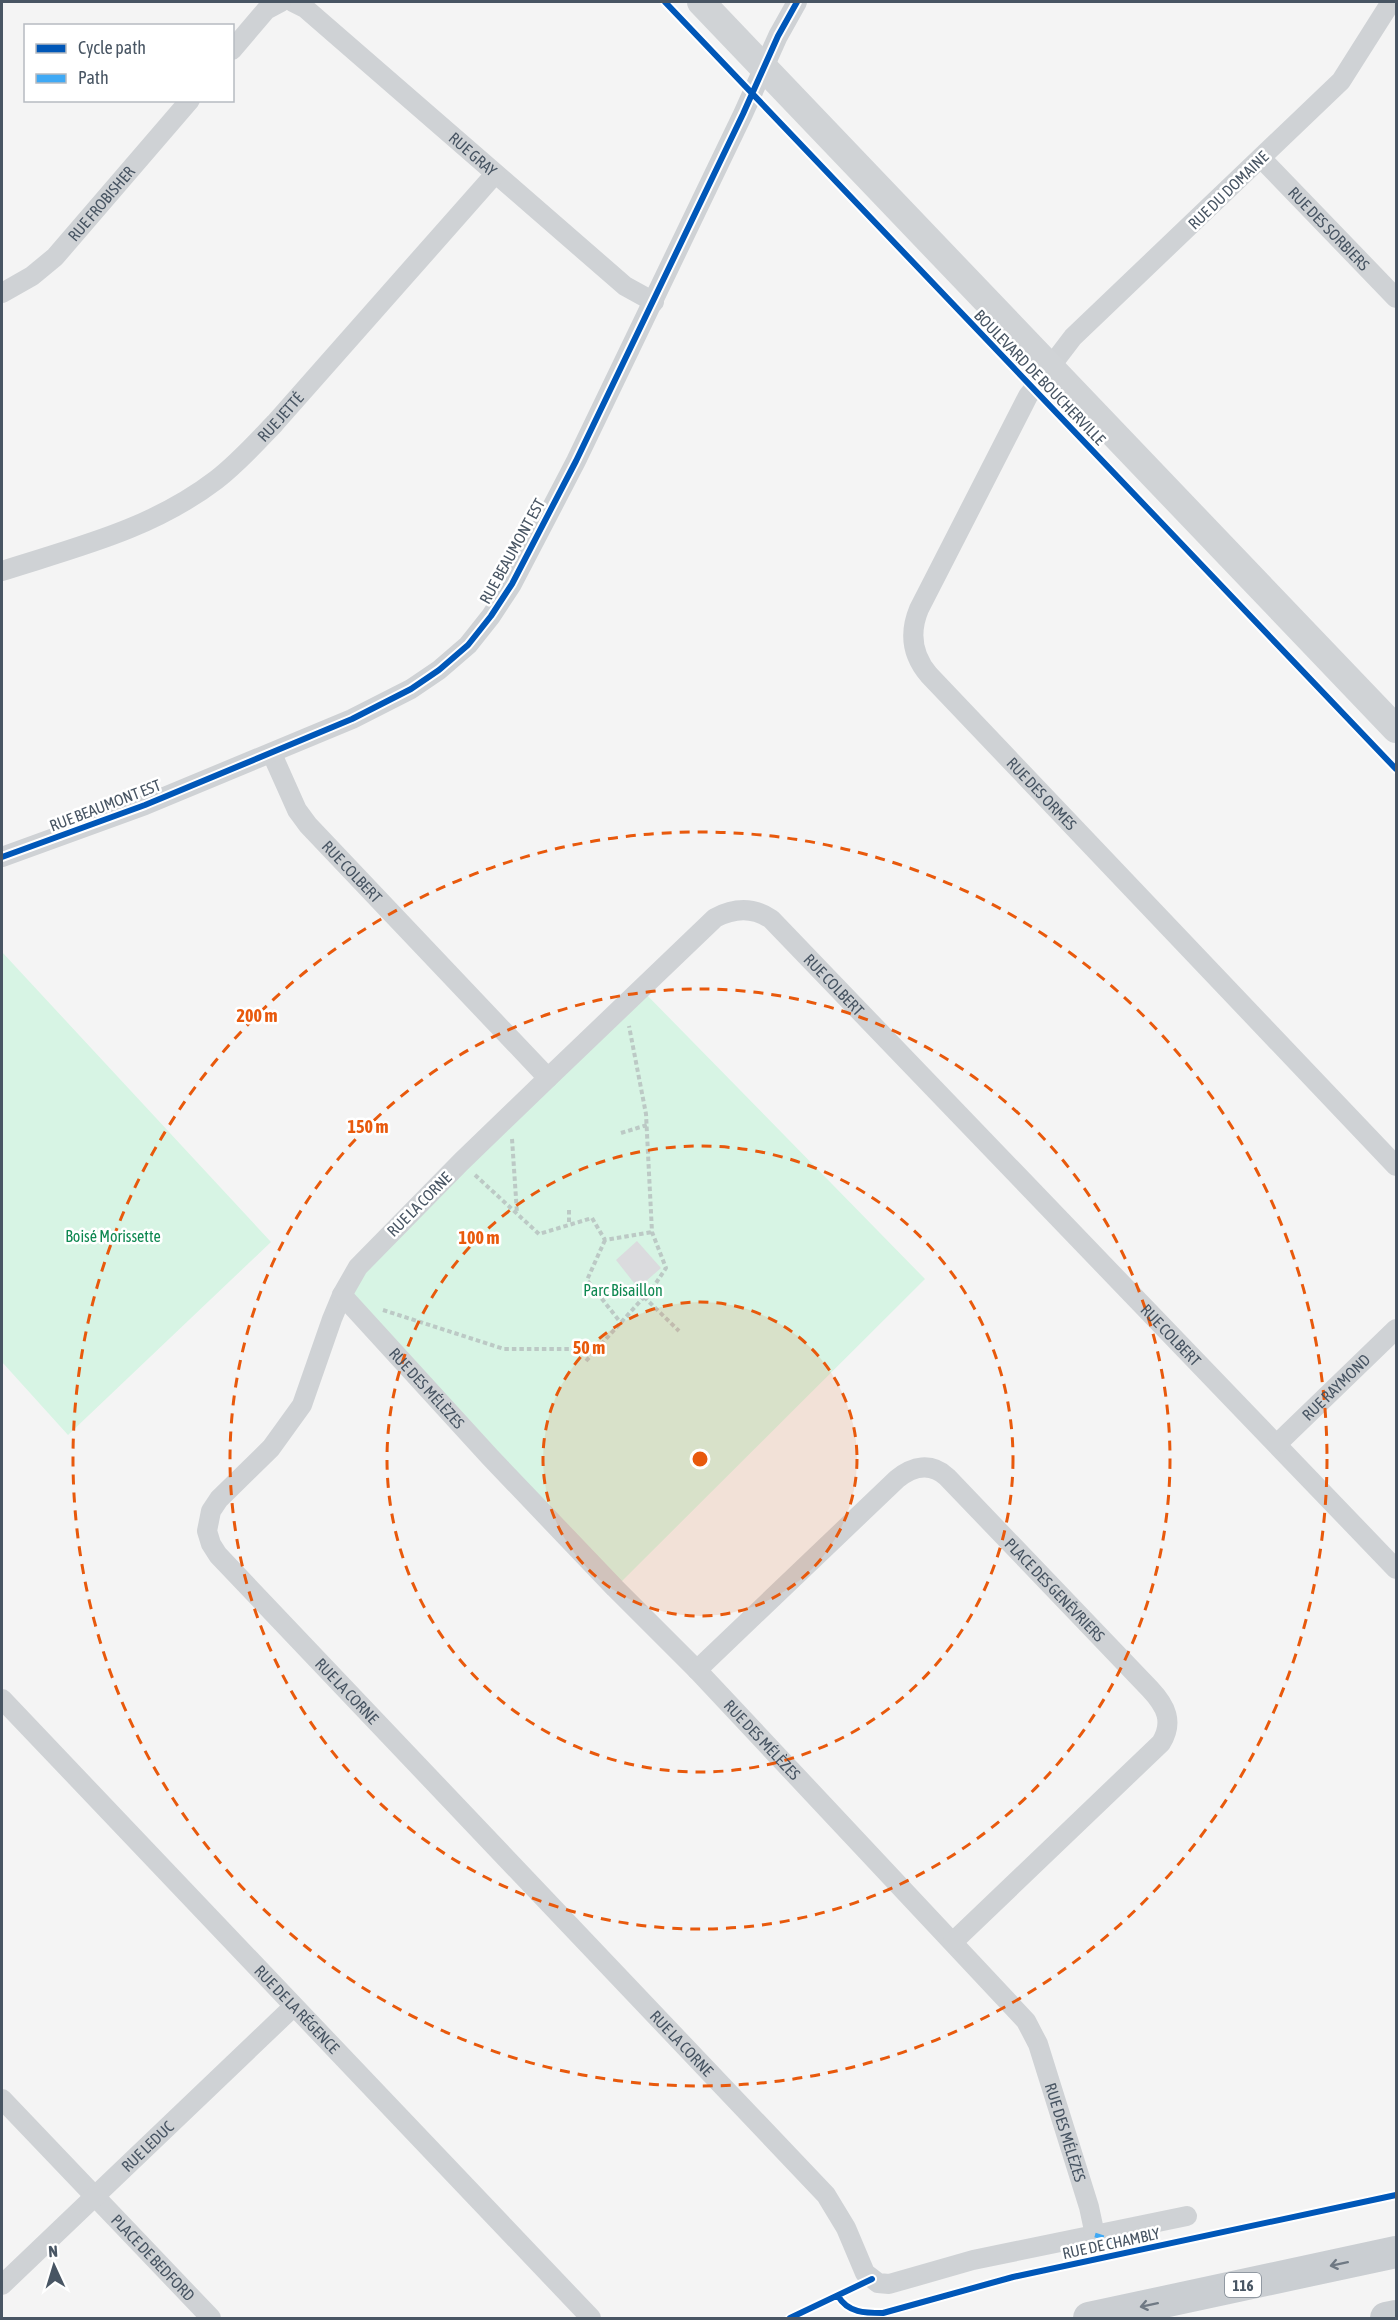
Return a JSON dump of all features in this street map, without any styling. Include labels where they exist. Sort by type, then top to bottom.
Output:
[{"type":"main road","name":"116","points":[[1089,2319],[1396,2252]]},
{"type":"main road","points":[[1386,2319],[1396,2316]]},
{"type":"street","points":[[234,48],[270,7],[281,2]]},
{"type":"street","name":"RUE GRAY","points":[[293,2],[305,8],[625,286],[654,302]]},
{"type":"street","name":"BOULEVARD DE BOUCHERVILLE","points":[[701,2],[1396,729]]},
{"type":"street","name":"RUE BEAUMONT EST","points":[[2,857],[145,805],[272,754],[368,712],[440,670],[481,629],[502,600],[576,461],[654,302],[763,67],[797,2]]},
{"type":"street","name":"RUE DU DOMAINE","points":[[1050,366],[1073,337],[1341,81],[1391,2]]},
{"type":"street","name":"RUE FROBISHER","points":[[2,293],[32,276],[66,246],[188,102]]},
{"type":"street","name":"RUE DES SORBIERS","points":[[1261,158],[1396,298]]},
{"type":"street","name":"RUE JETTÉ","points":[[2,571],[130,530],[184,502],[216,480],[275,423],[495,174]]},
{"type":"street","name":"RUE DES ORMES","points":[[1050,366],[1028,396],[919,609],[913,632],[916,655],[928,675],[1396,1166]]},
{"type":"street","name":"RUE COLBERT","points":[[272,754],[297,810],[308,825],[548,1078],[715,918],[743,909],[758,912],[771,919],[1396,1569]]},
{"type":"street","name":"RUE LA CORNE","points":[[548,1078],[461,1162],[358,1267],[342,1295],[302,1405],[271,1448],[214,1505],[207,1524],[211,1544],[218,1555],[826,2195],[846,2228],[865,2273],[872,2279]]},
{"type":"street","name":"RUE DES MÉLÈZES","points":[[342,1295],[615,1588],[697,1670],[1020,2014],[1035,2036],[1089,2207],[1095,2235]]},
{"type":"street","name":"RUE RAYMOND","points":[[1277,1444],[1396,1329]]},
{"type":"street","name":"PLACE DES GENÉVRIERS","points":[[697,1670],[897,1479],[912,1469],[925,1467],[937,1469],[947,1477],[1150,1689],[1162,1702],[1167,1713],[1168,1726],[1161,1743],[953,1942]]},
{"type":"street","name":"RUE DE LA RÉGENCE","points":[[2,1699],[591,2319]]},
{"type":"street","name":"RUE LEDUC","points":[[2,2285],[293,2007]]},
{"type":"street","name":"PLACE DE BEDFORD","points":[[2,2098],[211,2319]]},
{"type":"street","name":"RUE DE CHAMBLY","points":[[872,2279],[878,2283],[889,2284],[973,2260],[1187,2216]]},
{"type":"path","points":[[586,1361],[644,1297],[666,1268],[652,1232],[647,1125],[625,1005]]},
{"type":"path","points":[[510,1115],[517,1213]]},
{"type":"path","points":[[621,1133],[647,1125]]},
{"type":"path","points":[[461,1162],[539,1234],[592,1218],[605,1240]]},
{"type":"path","points":[[569,1210],[569,1225]]},
{"type":"path","points":[[605,1240],[652,1232]]},
{"type":"path","points":[[605,1240],[587,1280],[621,1323]]},
{"type":"path","points":[[342,1295],[504,1349],[598,1349]]},
{"type":"path","points":[[644,1297],[679,1331]]},
{"type":"green space","name":"Boisé Morissette","points":[[2,952],[271,1242],[68,1435],[2,1362]]},
{"type":"green space","name":"Parc Bisaillon","points":[[641,989],[925,1279],[615,1588],[342,1295]]},
{"type":"building","points":[[637,1241],[661,1268],[638,1288],[616,1260]]},
{"type":"marked path","points":[[1095,2235],[1122,2243]]},
{"type":"cycle path","points":[[665,2],[1396,769]]},
{"type":"cycle path","points":[[2,857],[145,805],[352,719],[411,689],[439,670],[468,645],[512,584],[576,461],[743,114],[778,36],[797,2]]},
{"type":"cycle path","points":[[838,2296],[852,2309],[883,2313],[1013,2277],[1396,2195]]},
{"type":"cycle path","points":[[790,2318],[872,2279]]}]
